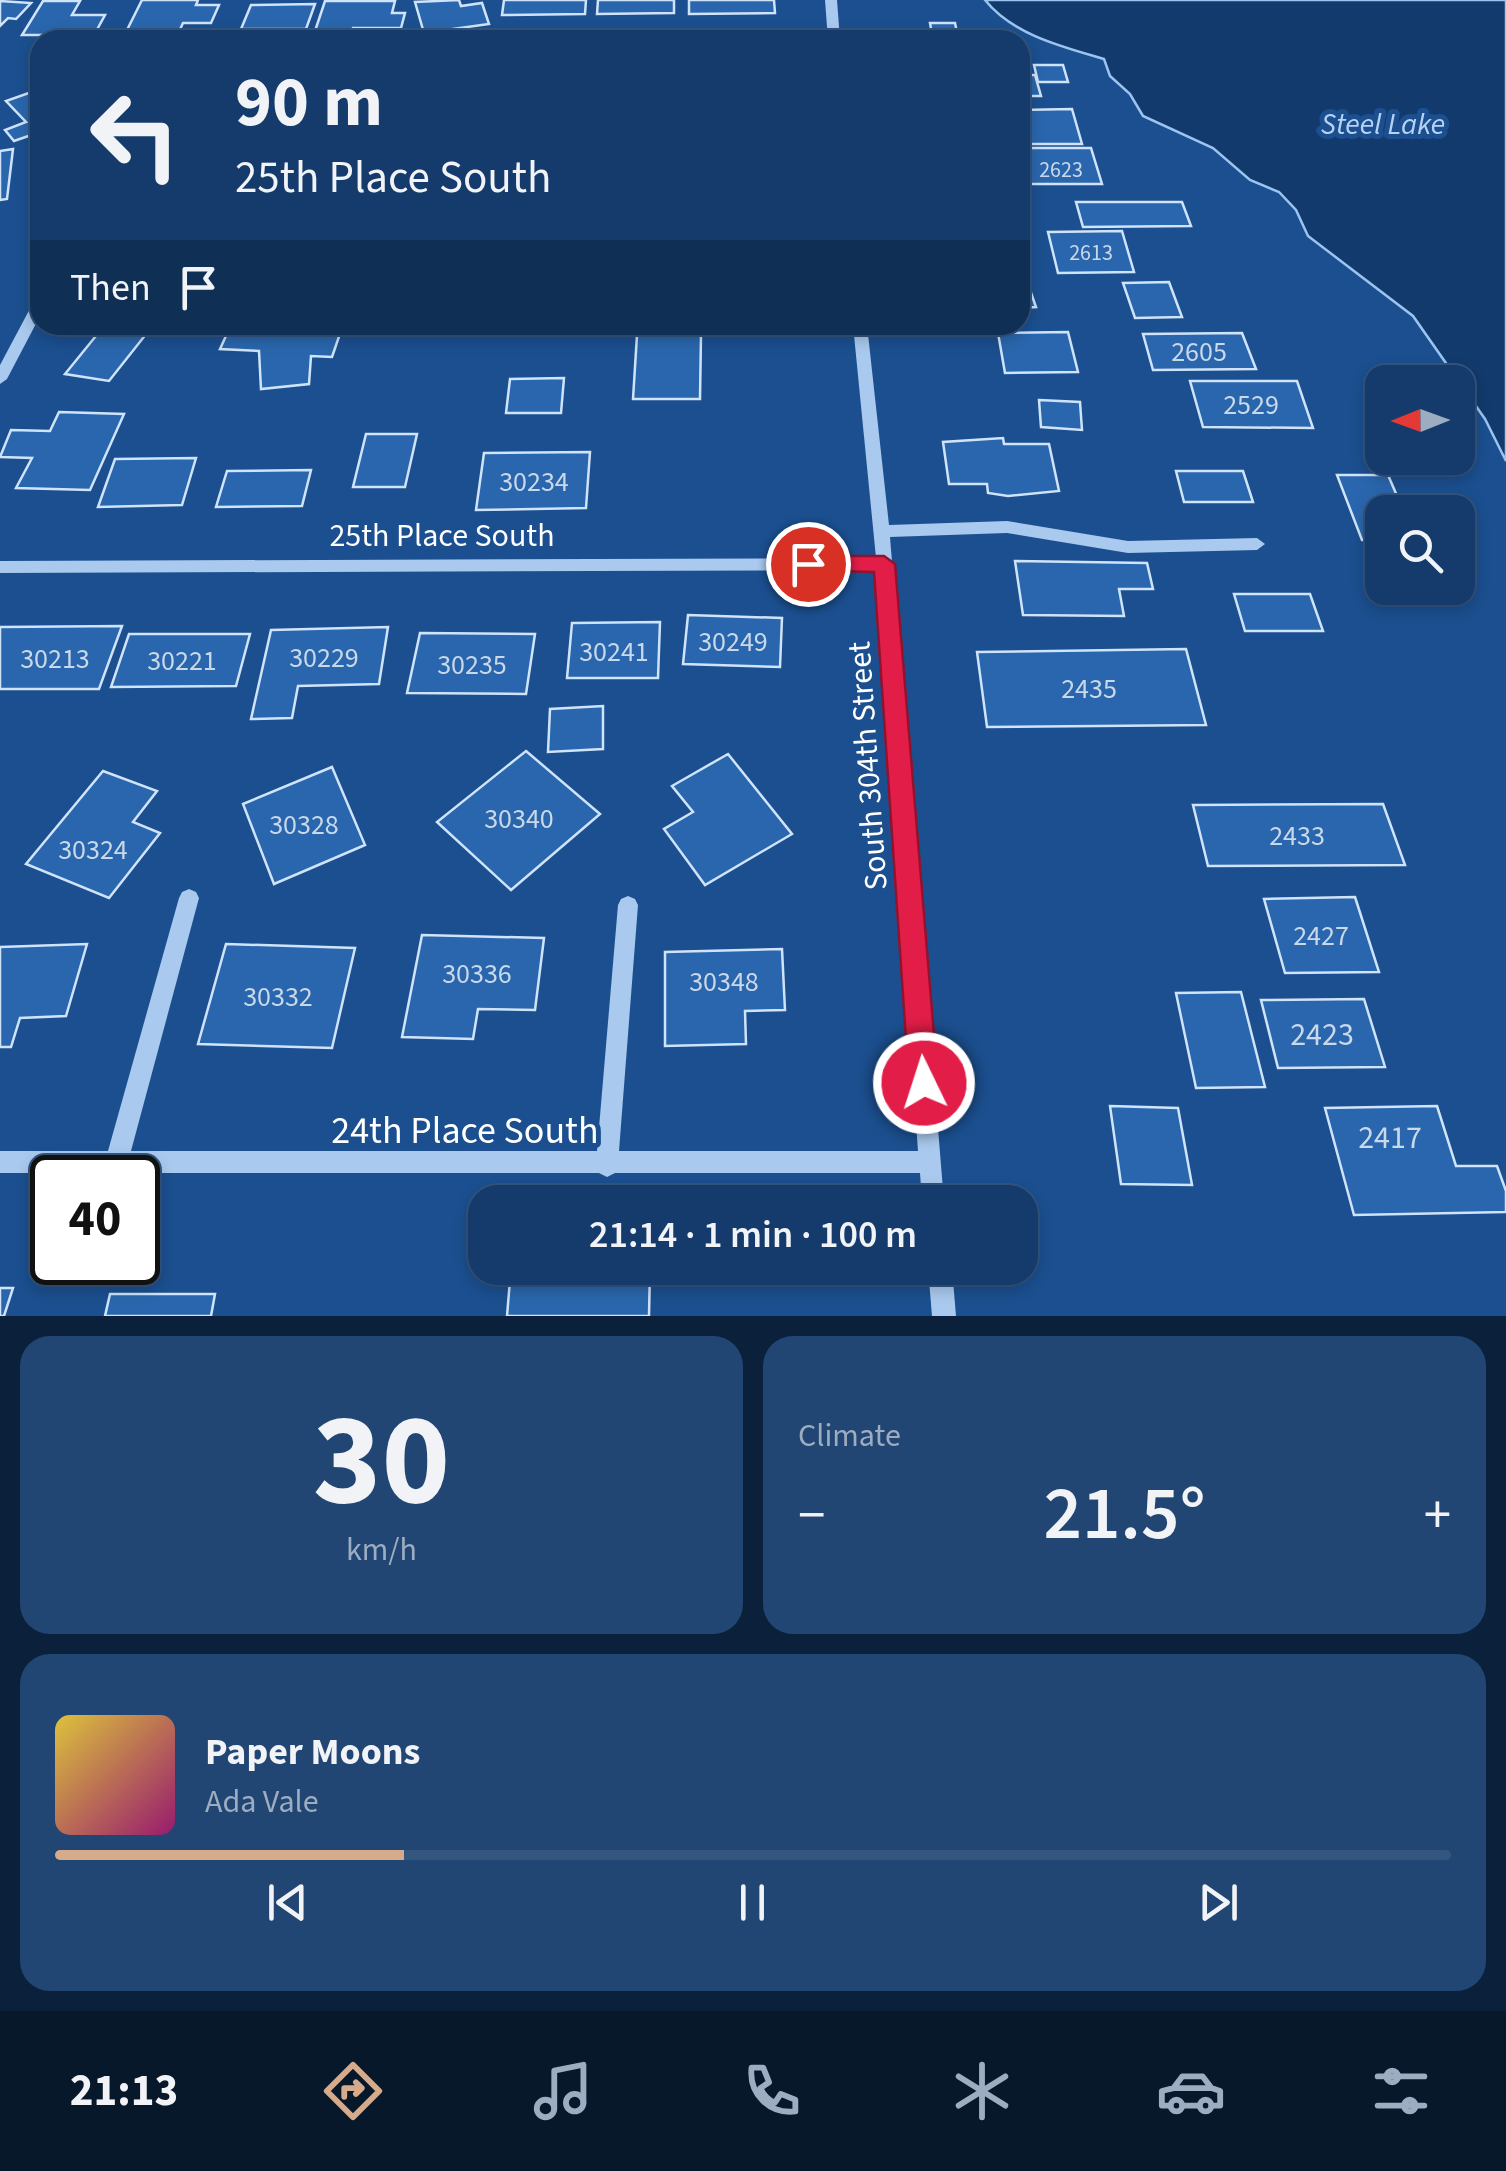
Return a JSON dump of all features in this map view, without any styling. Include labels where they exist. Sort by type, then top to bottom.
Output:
[{"type":"street","points":[[831,0],[833,30]]},
{"type":"street","points":[[0,379],[30,323]]},
{"type":"street","name":"South 304th Street","points":[[861,335],[884,564],[932,1185]]},
{"type":"street","points":[[881,530],[1007,527],[1128,547],[1257,544]]},
{"type":"street","name":"25th Place South","points":[[0,567],[884,564]]},
{"type":"street","points":[[118,1155],[189,898]]},
{"type":"street","points":[[606,1166],[628,904]]},
{"type":"street","name":"24th Place South","points":[[0,1162],[30,1162]]},
{"type":"street","name":"24th Place South","points":[[160,1163],[606,1166],[930,1162]]},
{"type":"street","points":[[941,1285],[944,1316]]},
{"type":"water","name":"Steel Lake","points":[[985,0],[1506,0],[1506,461],[1475,405],[1475,365],[1447,365],[1413,316],[1308,236],[1296,210],[1279,192],[1250,180],[1213,148],[1143,116],[1130,94],[1110,76],[1104,59],[1056,44],[1010,22]]},
{"type":"building","points":[[142,0],[198,0],[196,5],[219,5],[211,23],[183,23],[180,30],[127,30]]},
{"type":"building","points":[[459,0],[461,6],[482,3],[489,24],[423,30],[415,2]]},
{"type":"building","points":[[504,0],[586,0],[585,14],[502,15]]},
{"type":"building","points":[[598,0],[674,0],[674,13],[597,14]]},
{"type":"building","points":[[689,0],[774,0],[775,13],[689,14]]},
{"type":"building","points":[[0,1],[31,3],[16,19],[8,18],[0,26]]},
{"type":"building","points":[[43,1],[80,1],[72,15],[105,15],[97,30],[30,30],[30,35],[22,35]]},
{"type":"building","points":[[325,1],[395,1],[392,13],[405,13],[401,28],[315,30]]},
{"type":"building","points":[[315,4],[306,29],[241,29],[251,5]]},
{"type":"building","points":[[930,23],[955,23],[956,30],[931,30]]},
{"type":"building","points":[[1034,65],[1063,65],[1068,82],[1038,82]]},
{"type":"building","points":[[1030,75],[1035,75],[1041,96],[1030,96]]},
{"type":"building","points":[[30,93],[30,135],[14,141],[5,130],[26,122],[6,101]]},
{"type":"building","points":[[1072,109],[1082,144],[1030,144],[1030,110]]},
{"type":"building","points":[[1030,148],[1091,148],[1102,184],[1030,184]]},
{"type":"building","points":[[13,149],[7,199],[0,200],[0,151]]},
{"type":"building","points":[[1076,202],[1182,202],[1191,226],[1083,227]]},
{"type":"building","points":[[1122,231],[1134,272],[1058,273],[1048,232]]},
{"type":"building","points":[[1169,282],[1182,317],[1135,318],[1123,283]]},
{"type":"building","points":[[1068,332],[1078,372],[1005,373],[998,335]]},
{"type":"building","points":[[1242,333],[1256,369],[1153,370],[1143,334]]},
{"type":"building","points":[[97,335],[145,335],[109,381],[65,374]]},
{"type":"building","points":[[226,335],[340,335],[332,357],[311,356],[309,384],[261,389],[259,351],[220,349]]},
{"type":"building","points":[[637,335],[701,335],[700,399],[633,399]]},
{"type":"building","points":[[564,378],[561,413],[506,413],[510,379]]},
{"type":"building","points":[[1190,381],[1297,381],[1313,428],[1203,427]]},
{"type":"building","points":[[1039,400],[1080,402],[1082,430],[1041,427]]},
{"type":"building","points":[[59,412],[124,414],[90,490],[16,488],[32,458],[0,457],[11,430],[50,431]]},
{"type":"building","points":[[366,434],[417,434],[405,487],[353,487]]},
{"type":"building","points":[[1003,438],[1004,444],[1049,444],[1059,491],[1008,496],[988,493],[987,484],[949,484],[943,442]]},
{"type":"building","points":[[590,452],[586,508],[476,510],[484,453]]},
{"type":"building","points":[[196,458],[182,505],[98,507],[115,459]]},
{"type":"building","points":[[311,470],[302,506],[216,507],[227,471]]},
{"type":"building","points":[[1176,471],[1243,471],[1253,502],[1184,502]]},
{"type":"building","points":[[1337,475],[1388,475],[1397,495],[1365,495],[1362,540]]},
{"type":"building","points":[[1015,561],[1147,563],[1153,589],[1119,589],[1124,616],[1023,615]]},
{"type":"building","points":[[1234,594],[1310,594],[1323,631],[1245,631]]},
{"type":"building","points":[[688,615],[782,618],[780,667],[683,664]]},
{"type":"building","points":[[660,622],[658,678],[567,678],[572,623]]},
{"type":"building","points":[[122,626],[99,689],[0,689],[0,627]]},
{"type":"building","points":[[388,627],[379,684],[298,686],[292,718],[251,719],[271,630]]},
{"type":"building","points":[[420,633],[535,634],[526,694],[407,693]]},
{"type":"building","points":[[129,634],[250,634],[236,686],[111,687]]},
{"type":"building","points":[[1186,649],[1206,725],[987,727],[977,652]]},
{"type":"building","points":[[603,706],[603,749],[548,752],[550,709]]},
{"type":"building","points":[[526,751],[600,814],[511,890],[437,822]]},
{"type":"building","points":[[728,754],[792,834],[705,885],[664,829],[693,812],[672,786]]},
{"type":"building","points":[[332,767],[365,845],[274,884],[243,804]]},
{"type":"building","points":[[103,771],[157,791],[133,822],[160,833],[109,898],[26,864]]},
{"type":"building","points":[[1383,804],[1405,865],[1208,866],[1193,805]]},
{"type":"building","points":[[1355,897],[1379,972],[1285,973],[1264,899]]},
{"type":"building","points":[[422,935],[544,938],[535,1010],[478,1009],[473,1039],[402,1037]]},
{"type":"building","points":[[87,944],[66,1016],[20,1018],[11,1047],[0,1047],[0,947]]},
{"type":"building","points":[[226,944],[355,948],[332,1048],[198,1044]]},
{"type":"building","points":[[782,949],[785,1010],[745,1011],[746,1044],[665,1046],[665,952]]},
{"type":"building","points":[[1241,992],[1265,1087],[1196,1088],[1176,993]]},
{"type":"building","points":[[1364,999],[1385,1067],[1278,1068],[1261,1000]]},
{"type":"building","points":[[1110,1106],[1178,1108],[1192,1185],[1121,1184]]},
{"type":"building","points":[[1437,1106],[1456,1166],[1497,1166],[1506,1191],[1506,1212],[1354,1215],[1325,1108]]},
{"type":"building","points":[[510,1285],[650,1285],[649,1316],[507,1316]]},
{"type":"building","points":[[0,1288],[13,1288],[4,1316],[0,1316]]},
{"type":"building","points":[[110,1294],[215,1294],[211,1316],[105,1316]]},
{"type":"route","points":[[808,564],[884,564],[924,1083]]}]
